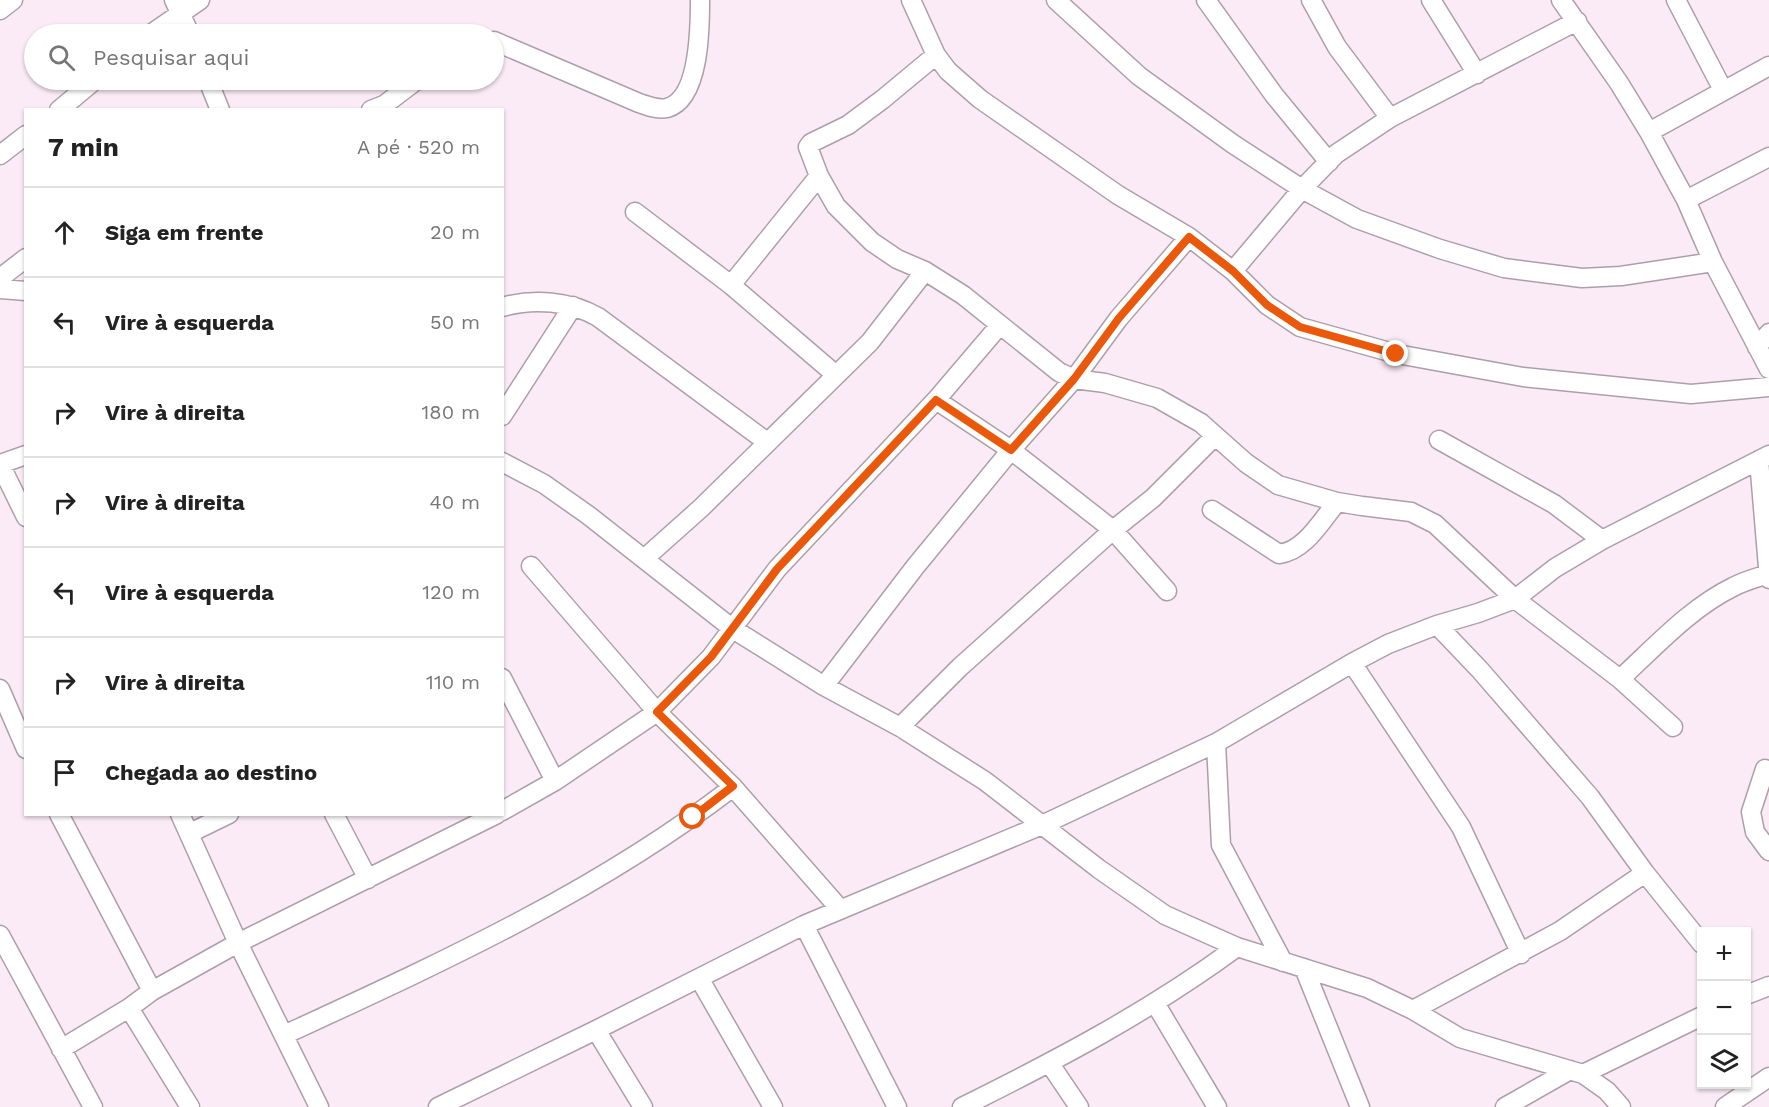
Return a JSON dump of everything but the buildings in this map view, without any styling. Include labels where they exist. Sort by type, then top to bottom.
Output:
[{"type":"street","points":[[0,10],[13,0]]},
{"type":"street","points":[[161,24],[178,6],[200,0]]},
{"type":"street","points":[[504,45],[639,103],[654,108],[666,108],[677,103],[688,88],[694,74],[700,0]]},
{"type":"street","points":[[911,0],[936,55],[948,71],[980,99],[1118,195],[1189,237],[1233,271],[1267,305],[1300,327],[1396,354],[1523,377],[1691,394],[1769,387]]},
{"type":"street","points":[[1056,0],[1139,76],[1233,144],[1302,189],[1357,219],[1440,249],[1504,268],[1582,278],[1621,276],[1713,262]]},
{"type":"street","points":[[1206,0],[1274,95],[1329,162]]},
{"type":"street","points":[[1311,0],[1337,47],[1390,118]]},
{"type":"street","points":[[1431,0],[1477,74]]},
{"type":"street","points":[[1561,0],[1649,132],[1686,200],[1713,262],[1769,369]]},
{"type":"street","points":[[1676,0],[1723,90]]},
{"type":"street","points":[[178,6],[186,24]]},
{"type":"street","points":[[1233,271],[1302,189],[1336,154],[1390,118],[1577,21]]},
{"type":"street","points":[[936,55],[883,99],[848,124],[811,143],[808,147],[819,176],[836,206],[872,242],[897,259],[925,272],[963,295],[1059,372],[1074,379],[1105,383],[1157,398],[1202,423],[1246,462],[1278,485],[1337,502],[1411,512],[1435,524],[1515,599],[1620,679],[1673,727]]},
{"type":"street","points":[[1649,132],[1769,66]]},
{"type":"street","points":[[61,108],[83,90]]},
{"type":"street","points":[[212,90],[219,108]]},
{"type":"street","points":[[376,108],[404,90]]},
{"type":"street","points":[[0,155],[24,137]]},
{"type":"street","points":[[1686,200],[1769,157]]},
{"type":"street","points":[[731,285],[819,176]]},
{"type":"street","points":[[635,212],[731,285],[836,375]]},
{"type":"street","points":[[824,686],[915,567],[1011,450],[1074,379],[1119,318],[1189,237]]},
{"type":"street","points":[[0,278],[24,260]]},
{"type":"street","points":[[645,558],[701,508],[870,342],[925,272]]},
{"type":"street","points":[[0,289],[24,291]]},
{"type":"street","points":[[504,307],[537,302],[573,306],[598,317],[767,442]]},
{"type":"street","points":[[504,413],[573,306]]},
{"type":"street","points":[[504,810],[555,780],[657,712],[711,657],[777,569],[936,400],[999,326]]},
{"type":"street","points":[[1757,347],[1769,333]]},
{"type":"street","points":[[936,400],[1011,450],[1113,530],[1167,591]]},
{"type":"street","points":[[900,727],[960,667],[1113,530],[1154,498],[1215,436]]},
{"type":"street","points":[[1439,440],[1554,504],[1602,540]]},
{"type":"street","points":[[24,456],[0,464],[24,513]]},
{"type":"street","points":[[438,1107],[804,925],[1042,825],[1216,744],[1388,644],[1515,599],[1555,568],[1602,540],[1764,457],[1769,576],[1734,586],[1719,594],[1686,619],[1620,679]]},
{"type":"street","points":[[504,463],[544,484],[645,558],[733,629],[824,686],[900,727],[985,781],[1099,869],[1166,915],[1237,947],[1367,988],[1413,1010],[1460,1038],[1576,1072],[1607,1091],[1621,1107]]},
{"type":"street","points":[[1212,510],[1279,554],[1290,553],[1303,543],[1337,502]]},
{"type":"street","points":[[531,566],[657,712],[733,786],[840,909]]},
{"type":"street","points":[[1437,625],[1480,670],[1590,797],[1645,873],[1697,939]]},
{"type":"street","points":[[1352,663],[1461,827],[1521,954]]},
{"type":"street","points":[[504,682],[555,780]]},
{"type":"street","points":[[0,689],[24,744]]},
{"type":"street","points":[[1216,744],[1221,845],[1283,962]]},
{"type":"street","points":[[1765,769],[1751,812],[1755,831],[1769,851]]},
{"type":"street","points":[[284,1035],[386,988],[542,910],[656,843],[733,786]]},
{"type":"street","points":[[60,816],[152,991]]},
{"type":"street","points":[[181,816],[238,943],[319,1107]]},
{"type":"street","points":[[189,833],[225,816]]},
{"type":"street","points":[[335,816],[368,879]]},
{"type":"street","points":[[61,1049],[129,1008],[152,991],[238,943],[368,879],[476,820]]},
{"type":"street","points":[[1413,1010],[1560,931],[1645,873]]},
{"type":"street","points":[[804,925],[897,1107]]},
{"type":"street","points":[[0,935],[93,1107]]},
{"type":"street","points":[[962,1107],[1050,1064],[1155,1004],[1187,984],[1237,947]]},
{"type":"street","points":[[1304,968],[1360,1107]]},
{"type":"street","points":[[699,978],[773,1107]]},
{"type":"street","points":[[1751,993],[1769,987]]},
{"type":"street","points":[[1155,1004],[1217,1107]]},
{"type":"street","points":[[129,1008],[189,1107]]},
{"type":"street","points":[[1505,1107],[1576,1072],[1697,1018]]},
{"type":"street","points":[[596,1030],[643,1107]]},
{"type":"street","points":[[1050,1064],[1079,1107]]},
{"type":"street","points":[[1725,1107],[1769,1077]]},
{"type":"route","points":[[693,817],[733,786],[657,712],[711,657],[777,569],[829,511],[936,400],[1011,450],[1074,379],[1119,318],[1189,237],[1233,271],[1267,305],[1300,327],[1396,354]]}]
